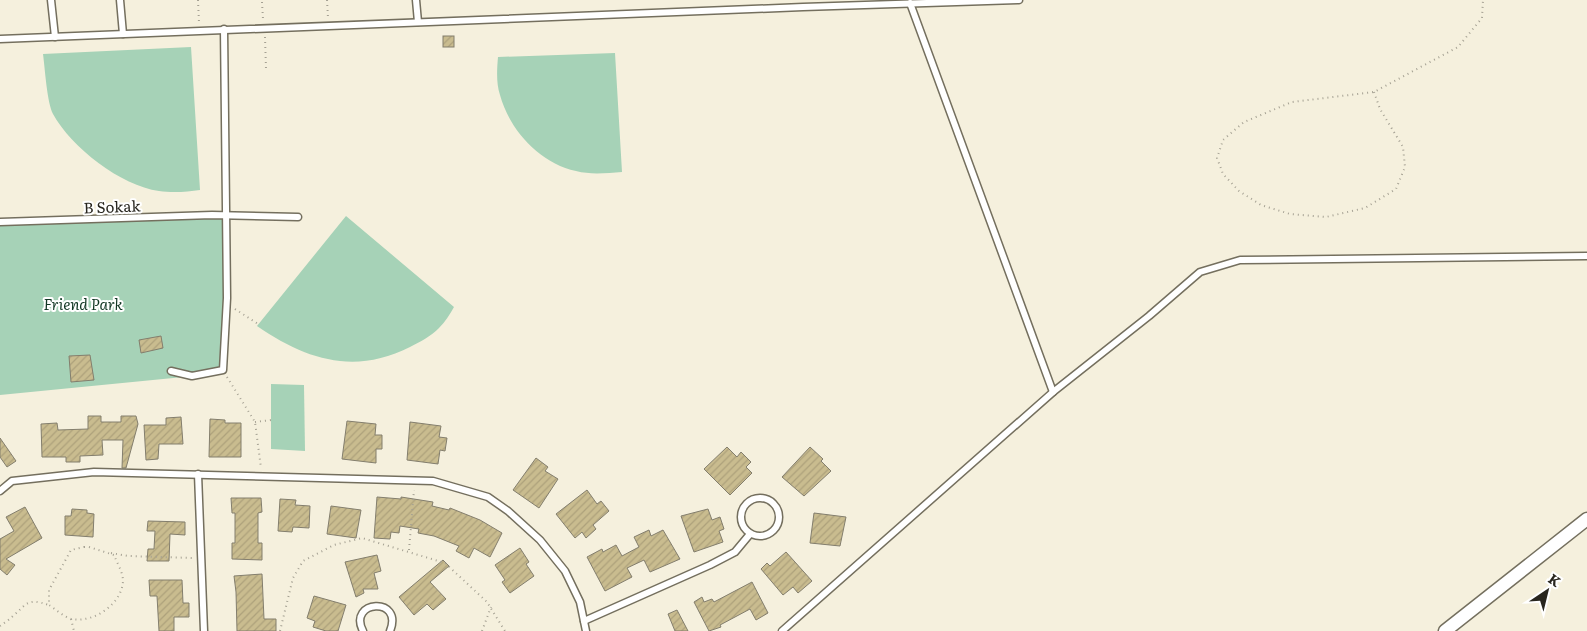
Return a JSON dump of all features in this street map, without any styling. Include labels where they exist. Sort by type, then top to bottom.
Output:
[{"type":"street","points":[[1446,631],[1587,519]]},
{"type":"lane","points":[[51,0],[55,37]]},
{"type":"lane","points":[[120,0],[123,34]]},
{"type":"lane","points":[[416,0],[418,22]]},
{"type":"lane","points":[[0,39],[1019,0]]},
{"type":"lane","points":[[910,4],[1053,392]]},
{"type":"lane","points":[[171,370],[192,376],[223,370],[227,303],[224,29]]},
{"type":"lane","name":"B Sokak","points":[[0,222],[226,215],[298,217]]},
{"type":"lane","points":[[782,631],[1053,392],[1149,316],[1200,272],[1240,260],[1587,256]]},
{"type":"lane","points":[[0,490],[12,481],[94,472],[433,481],[488,497],[508,511],[540,540],[565,571],[580,602],[586,631]]},
{"type":"lane","points":[[198,474],[204,631]]},
{"type":"lane","points":[[753,499],[768,500],[773,503],[779,517],[777,526],[769,534],[762,536],[750,534],[742,525],[741,517],[742,510],[747,503],[753,499]]},
{"type":"lane","points":[[584,621],[710,566],[735,552],[750,534]]},
{"type":"lane","points":[[363,631],[360,623],[362,614],[367,608],[376,605],[383,607],[390,613],[393,624],[390,631]]},
{"type":"path","points":[[198,0],[199,30]]},
{"type":"path","points":[[327,0],[329,25]]},
{"type":"path","points":[[1374,92],[1380,109],[1403,147],[1405,167],[1396,189],[1365,208],[1326,217],[1290,214],[1261,205],[1239,191],[1223,174],[1217,158],[1223,140],[1244,122],[1292,102],[1374,92],[1458,47],[1482,18],[1483,0]]},
{"type":"path","points":[[262,2],[266,69]]},
{"type":"path","points":[[227,303],[258,324]]},
{"type":"path","points":[[223,370],[255,422],[262,476]]},
{"type":"path","points":[[255,422],[271,420]]},
{"type":"path","points":[[409,551],[415,480]]},
{"type":"path","points":[[280,631],[293,578],[303,560],[334,545],[362,538],[445,563],[491,607],[505,631]]},
{"type":"path","points":[[0,626],[24,604],[36,601],[49,605],[72,619],[93,618],[104,611],[117,597],[123,581],[114,555],[89,547],[71,550],[49,590],[49,605]]},
{"type":"path","points":[[101,552],[128,556],[201,558]]},
{"type":"path","points":[[482,631],[491,607]]},
{"type":"path","points":[[72,619],[74,631]]},
{"type":"green space","points":[[191,47],[200,190],[164,192],[144,188],[129,182],[84,152],[61,127],[53,114],[48,94],[43,54]]},
{"type":"green space","points":[[615,53],[622,172],[582,172],[550,161],[528,144],[511,121],[499,90],[497,76],[498,57]]},
{"type":"green space","name":"Friend Park","points":[[226,215],[223,370],[214,374],[0,395],[0,222]]},
{"type":"green space","points":[[346,216],[454,307],[436,331],[425,339],[390,356],[350,362],[331,360],[294,348],[257,326]]},
{"type":"green space","points":[[271,384],[304,385],[305,451],[271,449]]},
{"type":"building","points":[[443,36],[454,36],[454,47],[443,47]]},
{"type":"building","points":[[161,336],[163,348],[141,353],[139,340]]},
{"type":"building","points":[[90,355],[94,380],[71,382],[69,356]]},
{"type":"building","points":[[88,416],[101,416],[101,422],[121,422],[121,416],[136,416],[138,424],[126,468],[122,468],[123,440],[102,440],[103,455],[80,456],[80,462],[66,462],[66,457],[42,457],[41,424],[57,423],[58,430],[88,429]]},
{"type":"building","points":[[181,417],[183,444],[159,444],[158,459],[146,460],[144,425],[166,425],[166,418]]},
{"type":"building","points":[[210,419],[225,420],[225,423],[241,423],[241,457],[209,457]]},
{"type":"building","points":[[347,421],[376,424],[375,435],[382,435],[382,449],[376,449],[376,463],[342,459]]},
{"type":"building","points":[[410,422],[441,426],[439,437],[447,438],[445,451],[440,450],[438,464],[407,460]]},
{"type":"building","points":[[0,438],[16,461],[7,467],[0,457]]},
{"type":"building","points":[[727,447],[737,457],[741,452],[751,462],[746,467],[752,473],[730,495],[704,469]]},
{"type":"building","points":[[810,447],[823,459],[821,461],[831,471],[804,496],[782,477]]},
{"type":"building","points":[[536,458],[548,467],[545,471],[558,479],[539,508],[513,490]]},
{"type":"building","points":[[587,490],[597,504],[601,501],[609,511],[593,525],[596,529],[586,538],[582,532],[575,538],[556,514]]},
{"type":"building","points":[[377,497],[401,499],[401,497],[433,502],[432,506],[449,510],[450,508],[480,520],[502,533],[490,557],[474,548],[469,558],[456,551],[459,546],[434,536],[418,533],[419,529],[400,526],[399,533],[391,532],[390,539],[374,538]]},
{"type":"building","points":[[231,498],[261,498],[262,512],[258,513],[258,543],[262,543],[262,560],[232,559],[232,543],[235,543],[235,513],[232,513]]},
{"type":"building","points":[[280,499],[296,500],[295,505],[310,506],[309,528],[293,527],[292,532],[278,531]]},
{"type":"building","points":[[331,506],[361,510],[356,538],[327,534]]},
{"type":"building","points":[[25,507],[42,538],[6,559],[15,565],[7,575],[0,569],[0,539],[14,531],[6,517]]},
{"type":"building","points":[[72,509],[87,510],[87,513],[94,514],[93,537],[65,535],[65,516],[71,516]]},
{"type":"building","points":[[708,509],[712,520],[720,517],[724,529],[719,531],[723,542],[694,552],[681,516]]},
{"type":"building","points":[[814,513],[846,517],[840,546],[810,543]]},
{"type":"building","points":[[148,521],[185,522],[185,535],[170,534],[169,561],[147,561],[148,549],[154,549],[155,531],[147,531]]},
{"type":"building","points":[[649,530],[651,536],[663,530],[680,559],[650,572],[644,560],[627,568],[632,577],[605,591],[587,557],[602,549],[603,552],[616,545],[622,556],[639,547],[634,537]]},
{"type":"building","points":[[520,548],[529,562],[526,564],[534,576],[510,593],[502,582],[505,580],[495,565]]},
{"type":"building","points":[[786,552],[812,581],[798,593],[793,587],[783,595],[761,569],[767,563],[770,566]]},
{"type":"building","points":[[377,555],[381,571],[374,573],[378,589],[363,589],[364,593],[356,597],[345,562]]},
{"type":"building","points":[[443,560],[449,566],[430,582],[446,599],[433,610],[427,604],[414,615],[399,597]]},
{"type":"building","points":[[262,574],[264,619],[276,619],[276,631],[237,631],[234,576]]},
{"type":"building","points":[[149,580],[182,580],[183,603],[189,603],[189,617],[174,617],[174,631],[159,631],[157,596],[150,596]]},
{"type":"building","points":[[752,582],[768,613],[756,620],[750,609],[720,625],[721,627],[709,631],[694,602],[702,597],[704,602],[712,599],[714,602]]},
{"type":"building","points":[[314,596],[346,605],[338,631],[326,631],[313,627],[315,621],[307,618]]},
{"type":"building","points":[[677,610],[688,631],[675,631],[668,614]]}]
